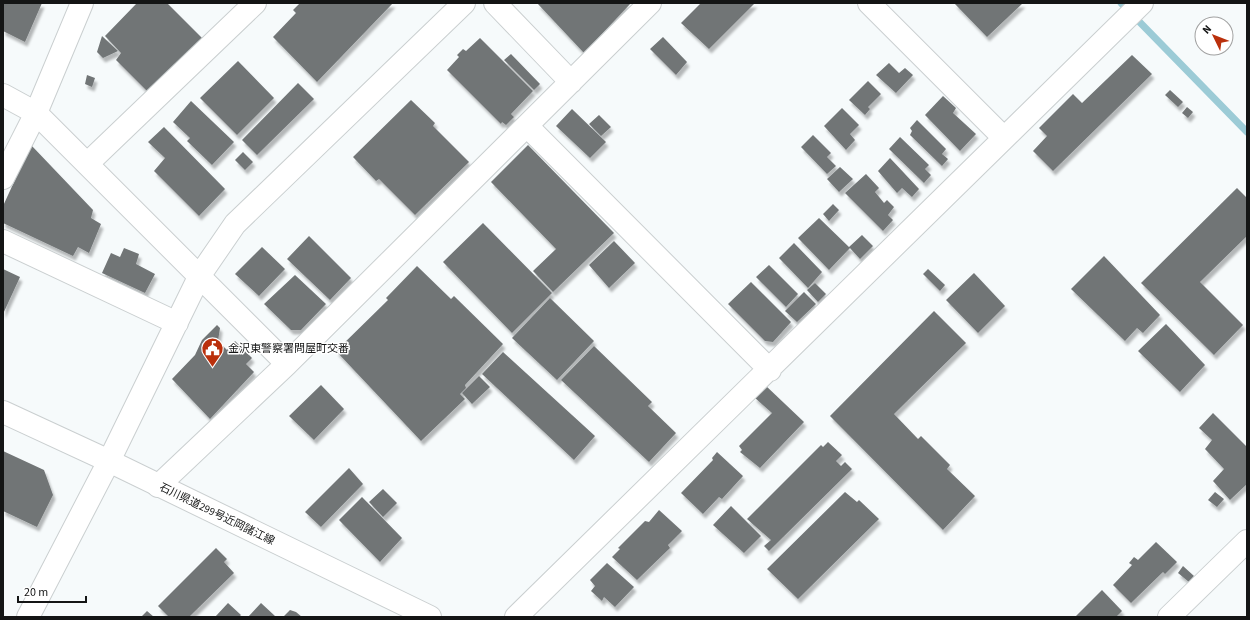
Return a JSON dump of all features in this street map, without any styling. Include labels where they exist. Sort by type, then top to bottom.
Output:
[{"type":"street","points":[[3,178],[36,113],[82,3]]},
{"type":"street","points":[[87,164],[255,3]]},
{"type":"street","points":[[28,617],[109,461],[200,275],[235,224],[464,3]]},
{"type":"street","points":[[495,3],[571,82]]},
{"type":"street","points":[[158,486],[287,364],[650,3]]},
{"type":"street","points":[[869,3],[1004,138]]},
{"type":"street","points":[[516,617],[770,370],[1133,11]]},
{"type":"street","points":[[3,95],[36,113],[200,275],[287,364]]},
{"type":"street","points":[[527,126],[770,370]]},
{"type":"street","points":[[3,241],[177,323]]},
{"type":"street","name":"石川県道299号近岡諸江線","points":[[3,412],[109,461],[430,617]]},
{"type":"street","points":[[1169,617],[1247,541]]},
{"type":"building","points":[[3,3],[42,3],[25,42],[3,31]]},
{"type":"building","points":[[137,3],[167,3],[208,44],[153,97],[116,60],[121,53],[105,36]]},
{"type":"building","points":[[300,3],[393,3],[317,82],[273,37],[296,13],[293,10]]},
{"type":"building","points":[[537,3],[631,3],[584,53]]},
{"type":"building","points":[[701,3],[755,3],[709,49],[681,23]]},
{"type":"building","points":[[954,3],[1023,3],[987,37]]},
{"type":"building","points":[[102,36],[118,51],[103,58],[97,52]]},
{"type":"building","points":[[663,37],[687,62],[676,75],[650,49]]},
{"type":"building","points":[[480,38],[533,91],[511,114],[514,117],[506,125],[502,122],[501,124],[447,70],[459,57],[457,55],[463,49],[466,51]]},
{"type":"building","points":[[511,54],[540,84],[534,90],[504,60]]},
{"type":"building","points":[[1132,55],[1152,74],[1053,171],[1033,151],[1047,136],[1039,128],[1073,94],[1082,103]]},
{"type":"building","points":[[238,61],[274,98],[237,135],[200,98]]},
{"type":"building","points":[[889,63],[899,73],[905,68],[913,75],[896,93],[876,75]]},
{"type":"building","points":[[87,75],[95,78],[92,87],[85,84]]},
{"type":"building","points":[[868,81],[881,94],[868,107],[870,109],[865,115],[849,100]]},
{"type":"building","points":[[298,83],[314,99],[257,155],[242,140]]},
{"type":"building","points":[[1170,90],[1183,102],[1178,107],[1165,95]]},
{"type":"building","points":[[943,96],[956,108],[953,113],[976,134],[960,151],[925,115]]},
{"type":"building","points":[[411,100],[435,123],[433,126],[469,162],[415,215],[379,179],[376,181],[353,157]]},
{"type":"building","points":[[191,101],[234,142],[212,165],[187,141],[190,138],[173,122]]},
{"type":"building","points":[[1187,107],[1193,112],[1188,118],[1182,113]]},
{"type":"building","points":[[842,108],[859,125],[850,134],[855,140],[846,150],[824,126]]},
{"type":"building","points":[[572,109],[606,142],[590,158],[556,126]]},
{"type":"building","points":[[599,115],[611,127],[601,136],[589,124]]},
{"type":"building","points":[[917,120],[946,149],[942,154],[948,159],[942,166],[910,135],[912,131],[910,128]]},
{"type":"building","points":[[164,127],[225,189],[199,216],[154,171],[165,158],[148,142]]},
{"type":"building","points":[[813,135],[831,153],[827,157],[836,166],[827,174],[801,147]]},
{"type":"building","points":[[900,137],[929,165],[925,169],[931,175],[924,183],[889,149]]},
{"type":"building","points":[[31,145],[93,210],[91,218],[101,224],[89,253],[78,247],[73,256],[3,223],[3,206]]},
{"type":"building","points":[[528,145],[614,233],[553,292],[533,271],[556,249],[491,182]]},
{"type":"building","points":[[243,152],[253,162],[245,170],[235,160]]},
{"type":"building","points":[[890,158],[919,189],[912,197],[902,188],[897,193],[878,171]]},
{"type":"building","points":[[840,167],[853,179],[839,192],[827,179]]},
{"type":"building","points":[[866,174],[879,188],[875,192],[884,203],[887,200],[894,207],[888,215],[893,220],[883,231],[845,193]]},
{"type":"building","points":[[1237,188],[1247,198],[1247,236],[1200,282],[1243,325],[1214,355],[1141,283]]},
{"type":"building","points":[[833,204],[839,210],[829,221],[823,214]]},
{"type":"building","points":[[819,218],[850,248],[829,270],[798,238]]},
{"type":"building","points":[[483,223],[552,293],[512,333],[443,262]]},
{"type":"building","points":[[862,235],[873,246],[860,259],[849,247]]},
{"type":"building","points":[[309,236],[351,278],[330,300],[287,259]]},
{"type":"building","points":[[614,241],[635,263],[609,288],[589,265]]},
{"type":"building","points":[[794,243],[822,272],[808,288],[779,258]]},
{"type":"building","points":[[262,247],[285,269],[259,296],[235,274]]},
{"type":"building","points":[[124,248],[139,254],[136,264],[155,274],[145,293],[102,273],[111,253],[120,257]]},
{"type":"building","points":[[1104,256],[1160,315],[1143,333],[1137,328],[1125,341],[1071,289]]},
{"type":"building","points":[[769,265],[798,294],[786,307],[756,277]]},
{"type":"building","points":[[417,266],[451,299],[454,296],[503,344],[465,385],[466,388],[460,394],[465,399],[421,441],[336,351],[388,300],[386,298]]},
{"type":"building","points":[[3,269],[20,277],[3,314]]},
{"type":"building","points":[[928,269],[945,285],[940,291],[923,274]]},
{"type":"building","points":[[974,273],[1005,306],[978,333],[946,300]]},
{"type":"building","points":[[295,275],[326,304],[301,330],[291,330],[264,304]]},
{"type":"building","points":[[751,282],[791,322],[773,342],[765,341],[728,304]]},
{"type":"building","points":[[815,283],[826,294],[818,302],[807,290]]},
{"type":"building","points":[[804,292],[816,304],[797,322],[785,311]]},
{"type":"building","points":[[550,298],[594,341],[557,380],[512,338]]},
{"type":"building","points":[[934,311],[966,343],[894,414],[918,439],[921,436],[950,465],[947,469],[975,496],[943,530],[830,416]]},
{"type":"building","points":[[1166,324],[1205,365],[1180,392],[1138,351]]},
{"type":"building","name":"金沢東警察署問屋町交番","points":[[217,325],[220,328],[218,341],[227,350],[235,341],[252,358],[246,364],[254,372],[210,419],[172,379],[195,355],[202,340]]},
{"type":"building","points":[[594,346],[652,402],[648,406],[676,433],[649,462],[561,380]]},
{"type":"building","points":[[503,352],[595,436],[574,460],[482,374]]},
{"type":"building","points":[[479,376],[490,387],[472,404],[462,393]]},
{"type":"building","points":[[321,385],[344,409],[314,440],[289,416]]},
{"type":"building","points":[[765,385],[804,422],[760,468],[740,452],[742,450],[739,446],[772,413],[754,397]]},
{"type":"building","points":[[1213,413],[1247,447],[1247,484],[1230,500],[1213,481],[1224,469],[1205,449],[1212,440],[1199,428]]},
{"type":"building","points":[[828,442],[842,455],[836,461],[841,466],[845,462],[852,469],[769,551],[764,546],[771,540],[747,519],[821,445],[823,447]]},
{"type":"building","points":[[3,451],[44,470],[53,495],[37,527],[3,511]]},
{"type":"building","points":[[717,452],[743,476],[722,499],[719,497],[703,514],[681,493],[713,460],[712,458]]},
{"type":"building","points":[[349,468],[363,484],[321,527],[305,512]]},
{"type":"building","points":[[383,489],[397,503],[383,517],[369,502]]},
{"type":"building","points":[[845,492],[857,502],[859,500],[879,519],[798,599],[767,569]]},
{"type":"building","points":[[1215,492],[1224,499],[1217,507],[1208,500]]},
{"type":"building","points":[[362,497],[402,538],[380,562],[339,520]]},
{"type":"building","points":[[731,506],[761,536],[744,553],[713,525]]},
{"type":"building","points":[[659,510],[682,531],[668,545],[670,548],[637,580],[612,557],[620,549],[618,548],[645,521],[649,522]]},
{"type":"building","points":[[1156,542],[1177,562],[1165,574],[1163,572],[1131,603],[1113,585],[1132,565],[1129,563],[1134,557],[1138,560]]},
{"type":"building","points":[[216,548],[227,559],[224,562],[234,573],[189,617],[169,617],[158,606]]},
{"type":"building","points":[[607,563],[634,587],[615,607],[604,597],[602,601],[591,591],[595,586],[590,580]]},
{"type":"building","points":[[1183,566],[1194,576],[1189,582],[1178,573]]},
{"type":"building","points":[[1102,590],[1122,611],[1116,617],[1075,617]]},
{"type":"building","points":[[228,603],[241,615],[239,617],[215,617]]},
{"type":"building","points":[[261,603],[275,616],[248,617]]},
{"type":"building","points":[[290,610],[296,612],[302,617],[283,617]]},
{"type":"building","points":[[147,611],[154,617],[141,617]]},
{"type":"waterway","points":[[1121,3],[1247,132]]},
{"type":"place","name":"金沢東警察署問屋町交番","points":[[212,368]]}]
